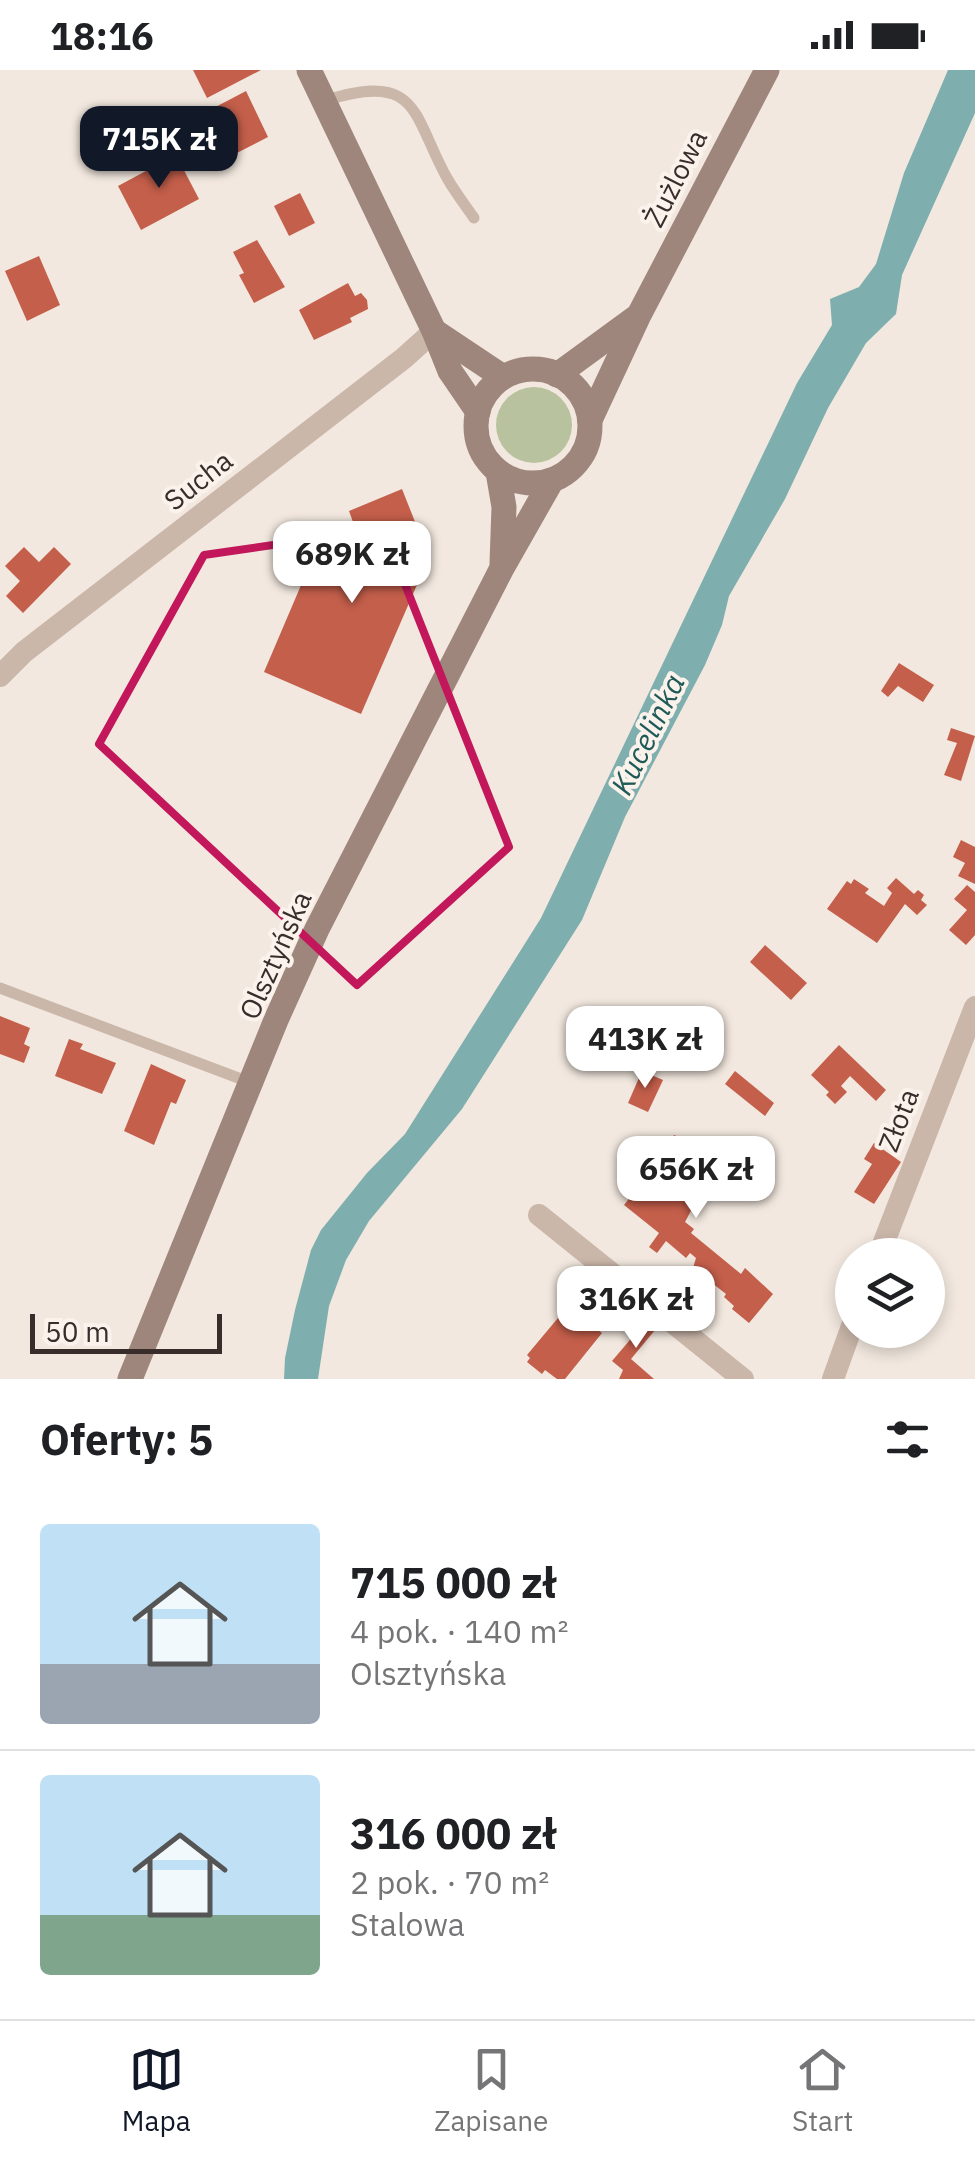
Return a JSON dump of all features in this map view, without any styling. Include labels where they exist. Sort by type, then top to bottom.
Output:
[{"type":"street","points":[[309,70],[450,371],[478,412]]},
{"type":"street","name":"Żużlowa","points":[[590,420],[639,315],[767,70]]},
{"type":"street","name":"Żużlowa","points":[[557,375],[639,315]]},
{"type":"street","points":[[434,331],[504,377]]},
{"type":"street","name":"Sucha","points":[[0,676],[24,652],[434,331]]},
{"type":"street","points":[[521,370],[557,375],[573,386],[590,420],[589,439],[582,457],[569,471],[552,480],[533,484],[514,481],[485,458],[478,441],[478,412],[490,389],[504,377],[521,370]]},
{"type":"street","name":"Olsztyńska","points":[[498,472],[504,507],[502,568]]},
{"type":"street","name":"Olsztyńska","points":[[130,1379],[317,929],[502,568],[552,480]]},
{"type":"street","name":"Złota","points":[[886,1238],[975,1006]]},
{"type":"street","points":[[539,1215],[743,1379]]},
{"type":"street","points":[[832,1379],[844,1348]]},
{"type":"lane","points":[[324,101],[364,84],[399,86],[414,100],[447,177],[474,218]]},
{"type":"lane","points":[[0,988],[253,1083]]},
{"type":"highlighted area","points":[[383,529],[509,847],[357,985],[99,744],[204,555]]},
{"type":"green space","points":[[534,387],[561,398],[572,425],[561,452],[534,463],[507,452],[496,425],[507,398]]},
{"type":"water","name":"Kucelinka","points":[[948,70],[975,70],[975,113],[902,275],[896,314],[866,343],[828,408],[785,499],[729,596],[705,665],[625,817],[582,920],[462,1109],[369,1221],[346,1260],[329,1306],[318,1379],[284,1379],[295,1310],[311,1250],[321,1230],[405,1134],[541,918],[797,383],[832,325],[830,299],[859,287],[876,264],[904,173]]},
{"type":"building","points":[[193,70],[261,70],[207,98]]},
{"type":"building","points":[[246,91],[268,137],[229,157],[206,112]]},
{"type":"building","points":[[166,149],[171,158],[176,155],[199,199],[141,230],[118,186],[157,165],[152,156]]},
{"type":"building","points":[[300,193],[315,223],[289,236],[274,206]]},
{"type":"building","points":[[257,240],[285,287],[254,303],[239,275],[244,273],[233,252]]},
{"type":"building","points":[[39,256],[60,305],[27,321],[5,271]]},
{"type":"building","points":[[348,283],[355,296],[361,293],[367,300],[368,309],[350,318],[352,322],[314,340],[299,310]]},
{"type":"building","points":[[402,489],[429,557],[361,714],[264,672],[319,543],[350,557],[357,533],[349,511]]},
{"type":"building","points":[[24,547],[39,562],[54,547],[71,564],[23,613],[6,596],[20,581],[5,566]]},
{"type":"building","points":[[899,663],[934,685],[923,702],[898,686],[888,697],[881,691]]},
{"type":"building","points":[[951,728],[975,736],[961,781],[944,775],[957,743],[947,740]]},
{"type":"building","points":[[961,840],[975,847],[975,884],[958,876],[965,863],[953,857]]},
{"type":"building","points":[[896,878],[914,894],[918,890],[924,895],[921,900],[927,905],[917,915],[905,904],[877,943],[827,909],[847,881],[851,884],[854,879],[869,889],[865,893],[884,906],[892,893],[887,888]]},
{"type":"building","points":[[967,885],[975,892],[975,935],[966,945],[949,930],[967,910],[954,899]]},
{"type":"building","points":[[765,945],[807,983],[791,1000],[750,962]]},
{"type":"building","points":[[0,1016],[30,1028],[24,1044],[30,1047],[24,1063],[0,1054]]},
{"type":"building","points":[[69,1039],[83,1044],[80,1049],[116,1063],[102,1094],[55,1076]]},
{"type":"building","points":[[839,1045],[886,1090],[876,1101],[850,1076],[841,1086],[847,1092],[835,1104],[826,1095],[829,1092],[811,1075]]},
{"type":"building","points":[[151,1064],[186,1080],[176,1104],[171,1102],[154,1145],[124,1131]]},
{"type":"building","points":[[642,1071],[663,1080],[648,1112],[628,1103]]},
{"type":"building","points":[[735,1071],[774,1103],[765,1116],[725,1084]]},
{"type":"building","points":[[674,1135],[741,1168],[735,1180],[723,1171],[699,1210],[693,1207],[685,1222],[694,1229],[691,1233],[741,1274],[745,1268],[773,1294],[749,1323],[732,1309],[726,1294],[693,1268],[696,1258],[690,1253],[686,1258],[666,1241],[657,1253],[649,1247],[659,1233],[624,1205],[639,1186],[656,1199],[670,1177],[656,1168]]},
{"type":"building","points":[[874,1143],[901,1162],[874,1204],[854,1192],[872,1164],[864,1159]]},
{"type":"building","points":[[568,1306],[602,1333],[565,1379],[557,1379],[545,1370],[542,1374],[527,1362],[527,1355]]},
{"type":"building","points":[[645,1312],[660,1324],[631,1359],[654,1379],[619,1379],[623,1370],[612,1361],[646,1321],[641,1317]]}]
